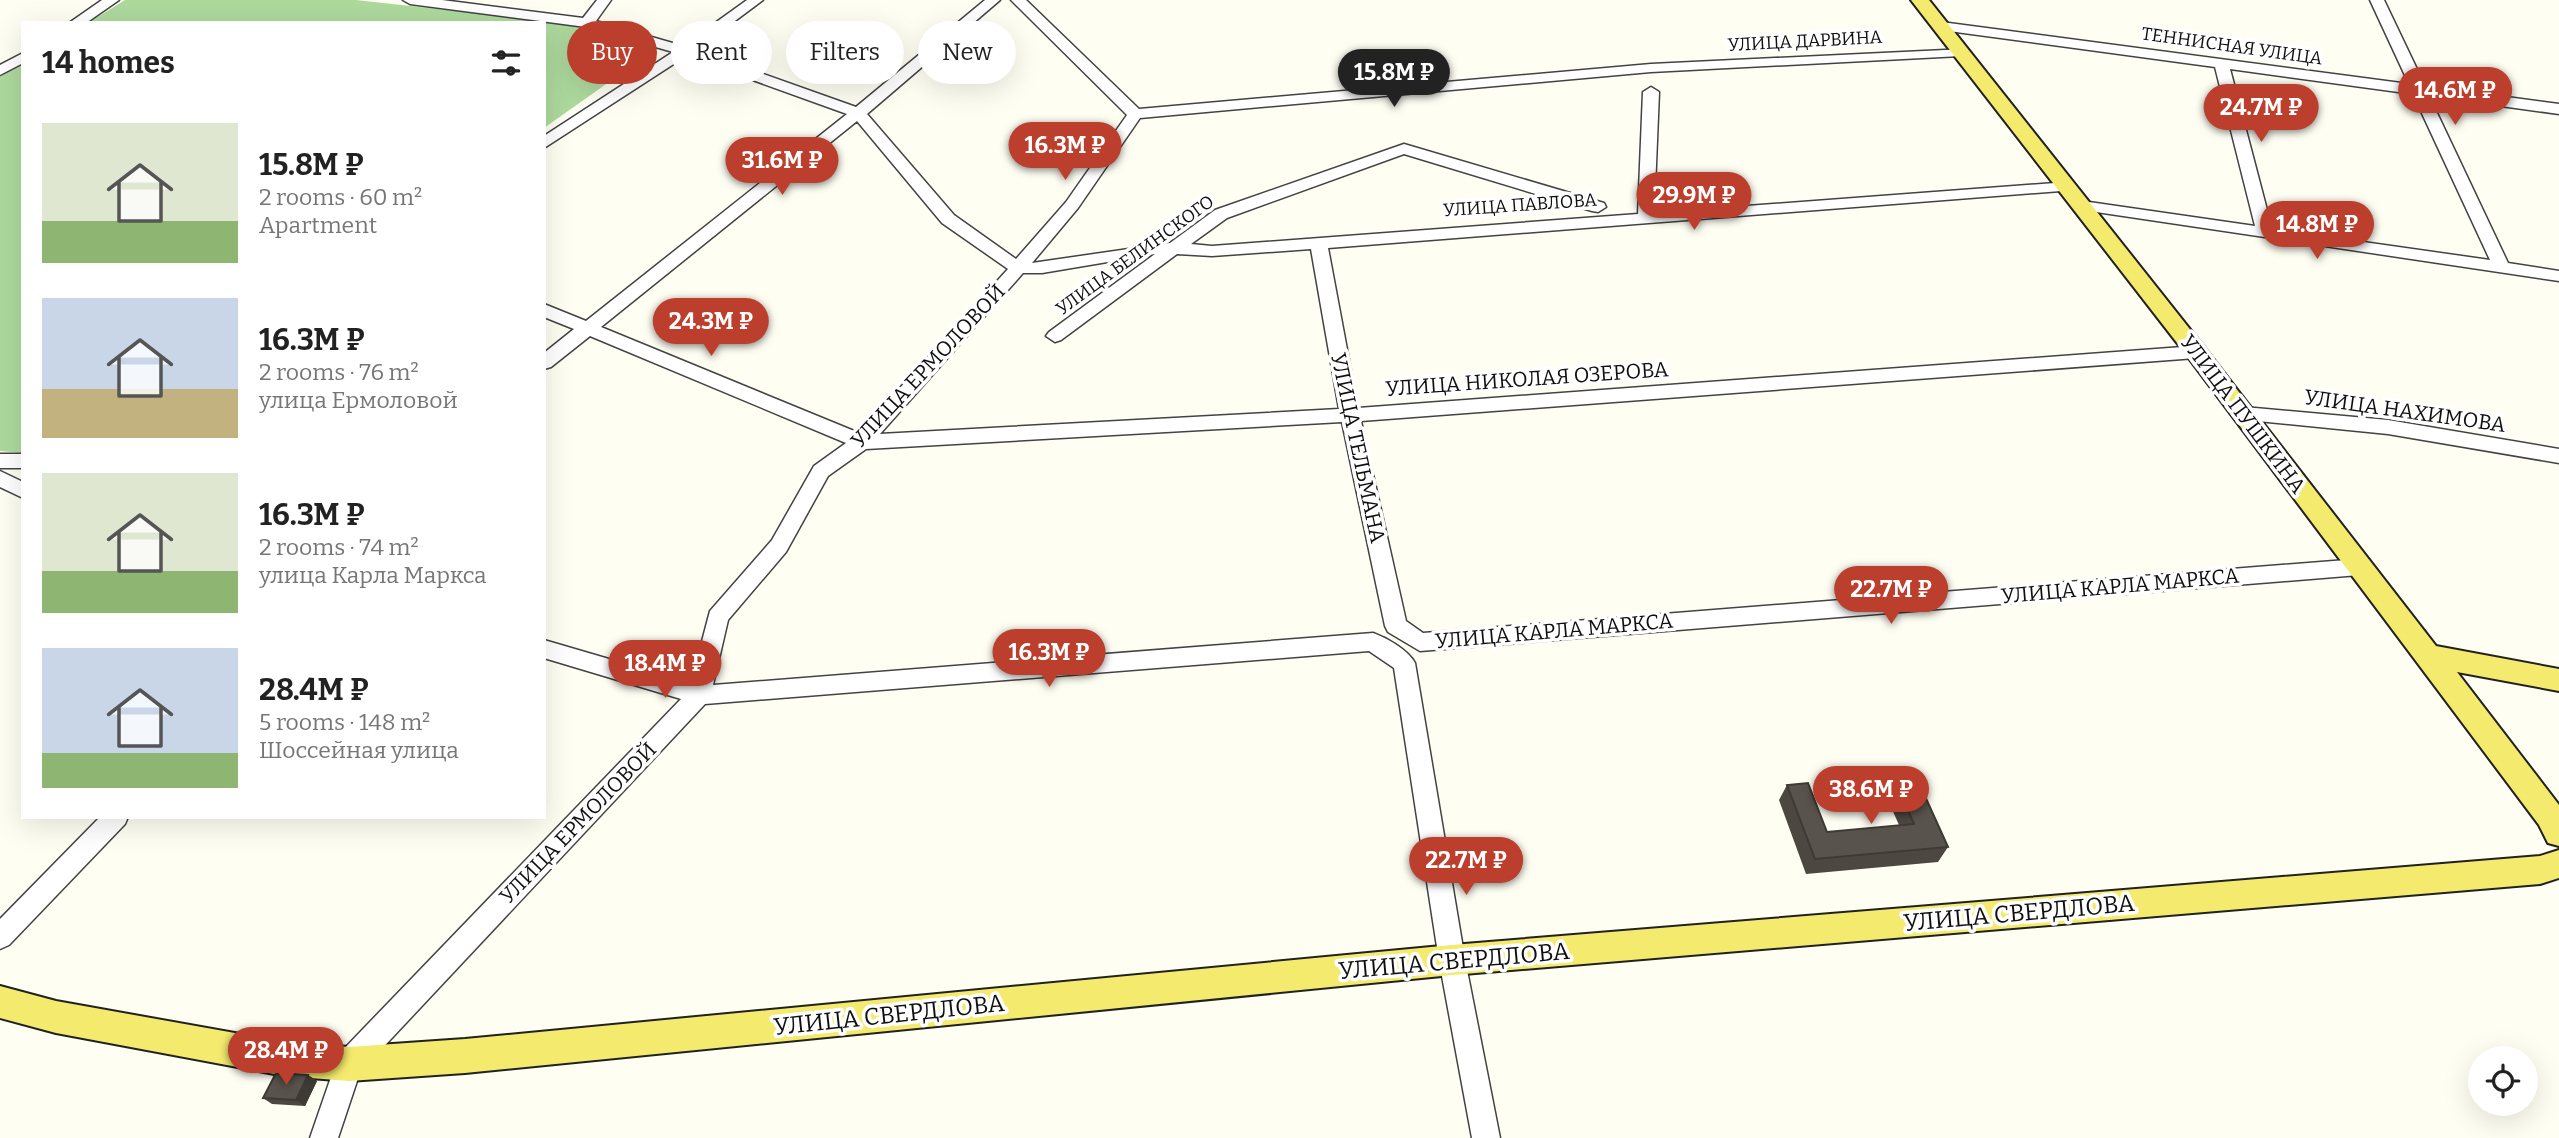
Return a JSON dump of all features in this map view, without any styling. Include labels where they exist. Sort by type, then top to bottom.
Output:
[{"type":"main road","name":"УЛИЦА ПУШКИНА","points":[[1920,0],[2244,414],[2550,816],[2559,833]]},
{"type":"main road","points":[[2428,656],[2559,680]]},
{"type":"main road","name":"УЛИЦА СВЕРДЛОВА","points":[[349,1064],[479,1055],[1452,960],[2526,871],[2559,864]]},
{"type":"main road","points":[[0,1002],[56,1017],[222,1049],[285,1059],[349,1064]]},
{"type":"street","points":[[79,21],[113,0]]},
{"type":"street","points":[[410,0],[572,21]]},
{"type":"street","points":[[588,21],[604,0]]},
{"type":"street","points":[[727,21],[756,0]]},
{"type":"street","points":[[546,361],[858,113],[993,0]]},
{"type":"street","points":[[1018,0],[1135,114]]},
{"type":"street","points":[[2376,0],[2502,268]]},
{"type":"street","name":"ТЕННИСНАЯ УЛИЦА","points":[[1941,26],[2559,109]]},
{"type":"street","name":"УЛИЦА ДАРВИНА","points":[[1135,114],[1651,68],[1961,52]]},
{"type":"street","points":[[0,71],[21,58]]},
{"type":"street","points":[[546,142],[671,60]]},
{"type":"street","points":[[2221,63],[2265,234]]},
{"type":"street","points":[[772,82],[858,113],[948,219],[1018,268]]},
{"type":"street","points":[[1646,217],[1651,92]]},
{"type":"street","name":"УЛИЦА ЕРМОЛОВОЙ","points":[[324,1138],[349,1064],[699,695],[718,617],[779,546],[821,471],[862,442],[1018,268],[1072,205],[1135,114]]},
{"type":"street","name":"УЛИЦА БЕЛИНСКОГО","points":[[1055,336],[1221,214],[1404,149],[1598,207]]},
{"type":"street","name":"УЛИЦА ПАВЛОВА","points":[[1018,268],[1042,268],[1162,248],[1212,251],[2068,187]]},
{"type":"street","points":[[2082,206],[2559,276]]},
{"type":"street","name":"УЛИЦА ТЕЛЬМАНА","points":[[1318,241],[1350,415],[1396,626],[1420,642]]},
{"type":"street","points":[[546,311],[862,442]]},
{"type":"street","name":"УЛИЦА НИКОЛАЯ ОЗЕРОВА","points":[[862,442],[1350,415],[2196,352]]},
{"type":"street","name":"УЛИЦА НАХИМОВА","points":[[2244,414],[2388,427],[2559,457]]},
{"type":"street","points":[[0,461],[21,461]]},
{"type":"street","points":[[0,478],[21,490]]},
{"type":"street","name":"УЛИЦА КАРЛА МАРКСА","points":[[1420,642],[2359,567]]},
{"type":"street","points":[[546,650],[699,695],[1373,642],[1404,663],[1452,960],[1486,1138]]},
{"type":"street","points":[[0,937],[114,819]]},
{"type":"green space","points":[[125,0],[356,0],[546,21],[91,21]]},
{"type":"green space","points":[[546,21],[567,23],[567,84],[606,84],[546,127]]},
{"type":"green space","points":[[21,64],[21,453],[0,451],[0,77]]},
{"type":"building","points":[[1914,772],[1948,847],[1815,859],[1787,785],[1808,783],[1827,832],[1914,824],[1892,774]]},
{"type":"building","points":[[276,1073],[308,1075],[296,1100],[263,1098]]}]
